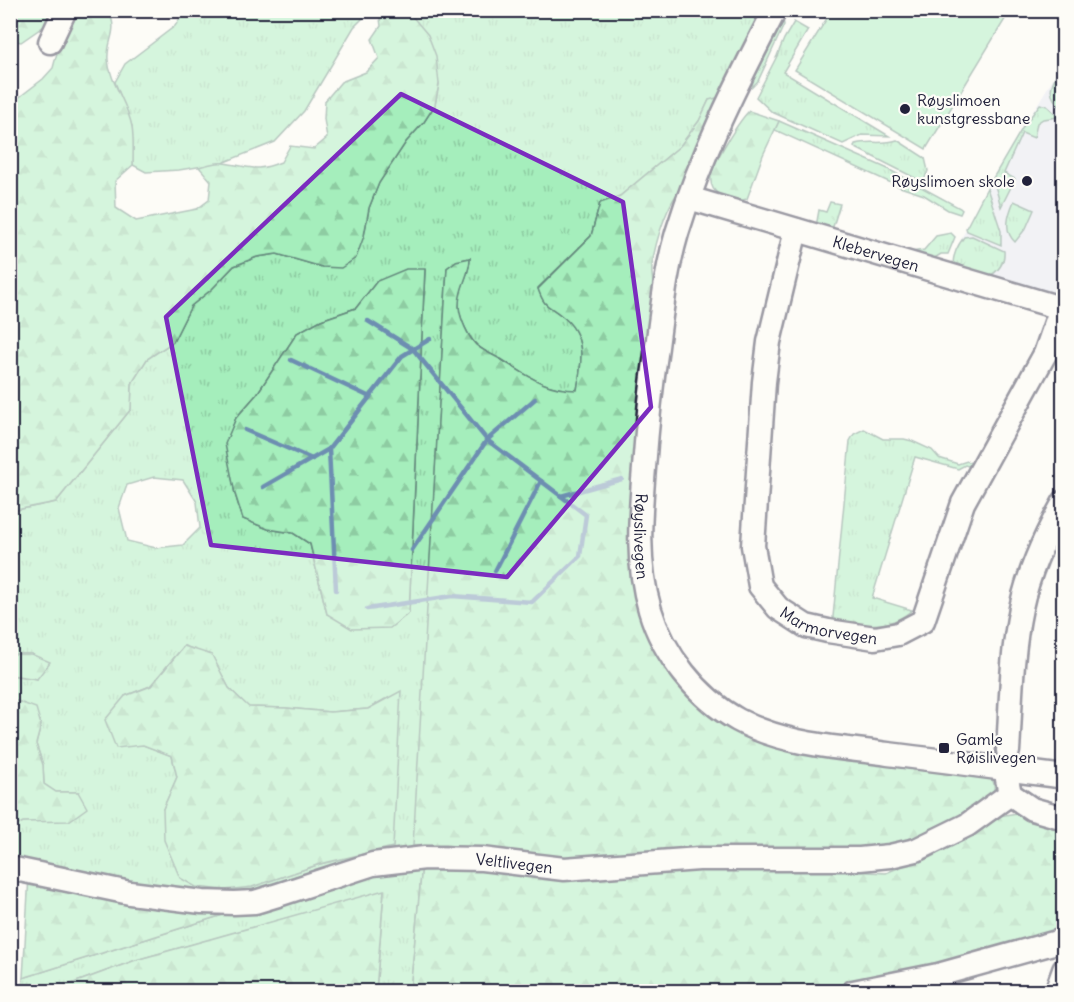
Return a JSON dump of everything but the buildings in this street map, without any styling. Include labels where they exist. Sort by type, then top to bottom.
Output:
[{"type":"street","points":[[50,42],[65,10]]},
{"type":"street","name":"Røyslivegen","points":[[775,10],[732,93],[709,144],[676,235],[651,387],[639,539],[650,611],[673,658],[695,685],[719,707],[738,720],[776,737],[832,747],[1007,760],[1064,777]]},
{"type":"street","name":"Klebervegen","points":[[689,198],[1062,309]]},
{"type":"street","name":"Marmorvegen","points":[[796,230],[769,342],[760,426],[753,546],[760,586],[778,608],[806,626],[875,638],[898,634],[923,621],[963,503],[1046,354],[1062,309]]},
{"type":"street","points":[[1064,501],[1038,553],[1021,608],[1013,657],[1007,760],[1010,794],[1032,809],[1064,818]]},
{"type":"street","name":"Veltlivegen","points":[[10,868],[130,893],[202,902],[234,903],[255,902],[373,864],[416,859],[455,857],[564,869],[699,859],[860,859],[916,850],[967,825],[1010,794]]},
{"type":"street","points":[[854,992],[938,975],[1064,940]]},
{"type":"street","points":[[1056,992],[1064,970]]},
{"type":"highlighted area","points":[[401,94],[623,202],[651,407],[507,577],[211,545],[166,317]]},
{"type":"shaded area","name":"Røyslimoen skole","points":[[1063,62],[1063,297],[1058,297],[953,264],[961,239],[987,188]]},
{"type":"green space","points":[[753,10],[761,13],[718,101],[709,100],[699,121],[680,146],[620,196],[600,203],[591,236],[538,288],[545,302],[576,332],[581,350],[577,390],[555,387],[536,380],[477,345],[465,328],[459,307],[460,294],[470,258],[457,261],[447,268],[414,846],[446,845],[473,850],[276,890],[218,898],[11,863],[11,828],[23,822],[46,820],[78,792],[56,792],[44,784],[43,765],[36,744],[41,725],[11,699],[11,675],[37,679],[31,654],[11,654],[11,511],[56,502],[131,409],[132,383],[147,359],[173,342],[191,306],[212,289],[234,266],[257,257],[277,254],[322,267],[364,236],[369,208],[379,183],[406,142],[424,122],[435,105],[439,84],[412,16],[400,11]],"holes":[[[425,270],[409,613],[327,614],[310,544],[293,533],[268,529],[243,519],[235,494],[226,444],[236,418],[257,394],[297,333],[321,320],[356,308],[377,281]],[[154,477],[183,480],[197,502],[200,528],[183,545],[156,548],[127,541],[119,508],[127,485]],[[184,646],[212,656],[229,688],[248,707],[330,712],[368,709],[385,699],[393,847],[320,864],[252,887],[163,809],[177,777],[172,756],[143,745],[125,696],[150,686]]]},
{"type":"green space","name":"Røyslimoen kunstgressbane","points":[[832,10],[1010,11],[926,149],[795,70]]},
{"type":"green space","points":[[10,11],[53,11],[47,24],[21,42],[11,40]]},
{"type":"green space","points":[[74,11],[108,11],[113,24],[108,53],[109,68],[130,118],[133,141],[133,165],[115,181],[116,208],[136,221],[197,209],[209,200],[211,181],[199,167],[220,163],[252,168],[264,167],[281,162],[290,146],[314,149],[327,138],[324,119],[325,101],[341,82],[366,72],[379,58],[372,39],[381,26],[379,11],[400,11],[412,16],[428,35],[436,56],[439,84],[435,105],[424,122],[406,142],[379,183],[369,208],[364,236],[356,258],[341,268],[322,267],[277,254],[257,257],[234,266],[212,289],[191,306],[173,342],[147,359],[132,383],[131,409],[56,502],[11,511],[11,113],[17,99],[43,79],[53,68],[58,49]]},
{"type":"green space","points":[[185,11],[370,11],[354,27],[304,111],[275,142],[222,163],[179,170],[146,172],[133,165],[132,126],[115,82],[125,64],[175,26]]},
{"type":"green space","points":[[780,18],[783,19],[784,25],[758,81],[752,87],[755,67]]},
{"type":"green space","points":[[794,22],[808,30],[783,72],[889,136],[862,135],[843,144],[772,112],[756,97]]},
{"type":"green space","points":[[1063,62],[1063,110],[1053,98],[1051,87]]},
{"type":"green space","points":[[716,98],[718,101],[684,185],[672,202],[663,223],[654,257],[652,272],[654,290],[634,569],[713,713],[989,775],[994,786],[992,799],[912,847],[578,864],[446,845],[413,846],[447,268],[456,261],[470,258],[460,294],[459,307],[465,327],[476,345],[536,380],[555,387],[577,390],[581,350],[576,332],[562,316],[545,303],[538,289],[591,236],[600,203],[620,196],[680,146],[699,121],[709,100]]},
{"type":"green space","points":[[1040,104],[1047,106],[1059,117],[1043,119],[1037,123],[1034,138],[1022,133],[1004,173],[1015,179],[1001,207],[993,178],[1023,127]]},
{"type":"green space","points":[[749,111],[779,121],[763,155],[747,199],[733,200],[723,197],[716,191],[711,176],[716,161],[727,142]]},
{"type":"green space","points":[[779,121],[886,168],[960,208],[962,210],[960,214],[948,210],[924,195],[900,187],[775,130]]},
{"type":"green space","points":[[897,140],[925,158],[928,171],[923,182],[854,147],[855,144],[860,143]]},
{"type":"green space","points":[[987,188],[1001,231],[1001,245],[967,231],[966,228]]},
{"type":"green space","points":[[1014,201],[1034,210],[1026,228],[1015,242],[1008,228]]},
{"type":"green space","points":[[830,202],[840,204],[832,230],[816,227],[819,210],[826,212]]},
{"type":"green space","points":[[951,233],[955,237],[948,254],[941,254],[928,262],[849,234],[911,252],[924,250],[936,236]]},
{"type":"green space","points":[[972,236],[1004,251],[1001,266],[988,277],[954,269],[954,256],[959,244],[964,237]]},
{"type":"green space","points":[[406,269],[425,269],[409,613],[390,628],[352,629],[327,614],[310,544],[293,533],[268,529],[243,519],[235,494],[225,444],[236,418],[257,394],[297,333],[321,320],[356,308],[377,281]]},
{"type":"green space","points":[[864,429],[883,439],[912,441],[932,450],[939,458],[958,464],[967,461],[974,465],[971,467],[965,465],[958,469],[915,457],[872,598],[912,610],[889,623],[862,624],[860,630],[834,621],[833,617],[850,441],[854,434]]},
{"type":"green space","points":[[184,646],[212,655],[229,688],[249,707],[330,712],[368,709],[401,691],[393,847],[320,864],[252,887],[225,890],[196,887],[180,878],[164,840],[163,809],[177,777],[172,756],[143,745],[116,748],[105,720],[125,696],[151,686]]},
{"type":"green space","points":[[11,654],[31,654],[50,662],[37,679],[11,675]]},
{"type":"green space","points":[[11,699],[36,708],[41,725],[36,744],[43,765],[44,784],[56,792],[78,792],[87,808],[69,821],[23,822],[11,828]]},
{"type":"green space","points":[[1017,813],[1063,828],[1063,930],[827,992],[410,992],[422,865],[548,878],[763,866],[886,873],[958,843],[999,816]]},
{"type":"green space","points":[[422,865],[410,991],[376,991],[384,891],[136,960],[52,991],[22,992],[23,978],[229,913],[380,872]]},
{"type":"green space","points":[[29,876],[145,906],[229,913],[23,978]]},
{"type":"green space","points":[[384,890],[376,991],[52,991],[136,960]]},
{"type":"waterway","points":[[367,609],[452,596],[532,602],[580,556],[586,515],[487,440],[413,349],[368,321]]},
{"type":"waterway","points":[[263,487],[329,449],[402,356],[430,339]]},
{"type":"waterway","points":[[291,360],[370,397]]},
{"type":"waterway","points":[[412,550],[487,440],[535,399]]},
{"type":"waterway","points":[[245,430],[312,459]]},
{"type":"waterway","points":[[329,449],[336,590]]},
{"type":"waterway","points":[[561,496],[622,479]]},
{"type":"waterway","points":[[495,571],[541,481]]},
{"type":"place","name":"Røyslimoen kunstgressbane","points":[[905,109]]},
{"type":"place","name":"Røyslimoen skole","points":[[1027,181]]},
{"type":"place","name":"Gamle Røislivegen","points":[[944,748]]}]
